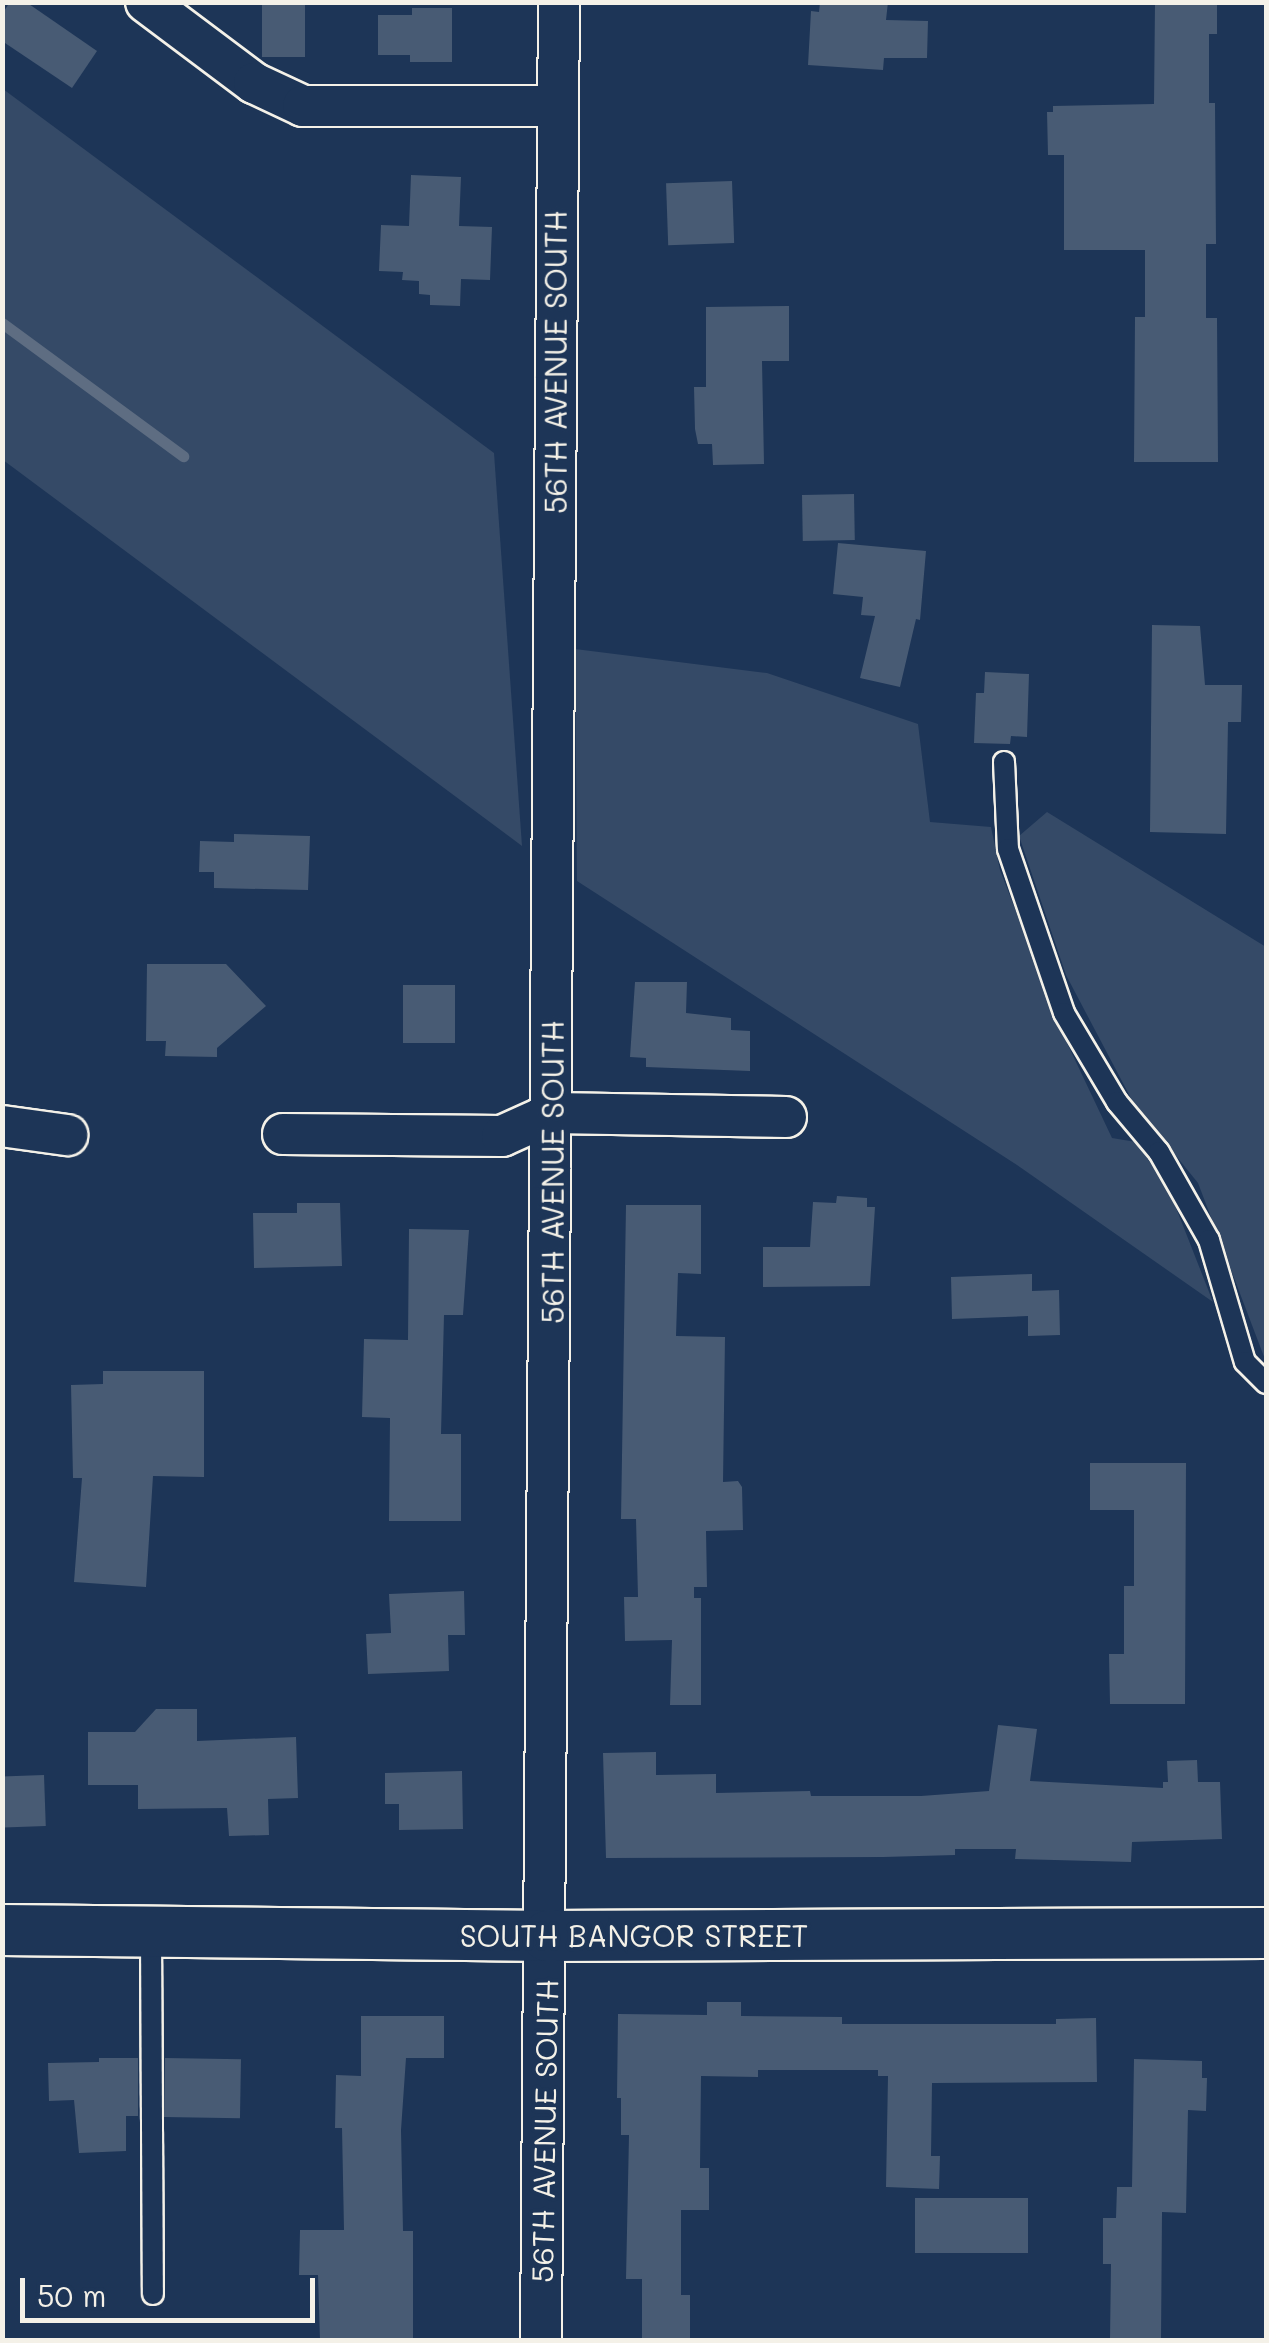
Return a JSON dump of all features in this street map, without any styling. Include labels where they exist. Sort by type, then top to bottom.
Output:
[{"type":"street","points":[[146,2],[254,83],[303,106],[556,106]]},
{"type":"street","name":"56TH AVENUE SOUTH","points":[[541,2340],[559,2]]},
{"type":"street","points":[[283,1134],[502,1136],[553,1114],[786,1118]]},
{"type":"street","points":[[2,1126],[67,1135]]},
{"type":"street","name":"SOUTH BANGOR STREET","points":[[2,1930],[547,1936],[1266,1933]]},
{"type":"lane","points":[[1004,762],[1008,849],[1064,1013],[1117,1102],[1159,1152],[1209,1240],[1245,1362],[1266,1383]]},
{"type":"lane","points":[[151,1932],[153,2294]]},
{"type":"shaded area","points":[[3,89],[494,453],[522,846],[3,460]]},
{"type":"shaded area","points":[[575,649],[767,673],[918,724],[930,822],[991,827],[1000,870],[1067,1043],[1112,1138],[1136,1142],[1169,1190],[1213,1302],[1017,1165],[577,881]]},
{"type":"shaded area","points":[[1047,812],[1266,947],[1266,1362],[1198,1183],[1134,1104],[1066,975],[1019,836]]},
{"type":"building","points":[[10,2],[26,2],[97,51],[72,88],[2,41],[2,14]]},
{"type":"building","points":[[262,2],[305,2],[305,57],[262,57]]},
{"type":"building","points":[[820,2],[888,2],[886,20],[928,21],[927,58],[884,58],[883,70],[808,65],[811,11],[819,12]]},
{"type":"building","points":[[1155,2],[1217,2],[1217,34],[1209,34],[1209,103],[1215,103],[1216,244],[1206,244],[1206,318],[1217,318],[1218,462],[1134,462],[1135,317],[1145,317],[1145,250],[1064,250],[1064,155],[1048,155],[1047,112],[1053,112],[1053,106],[1154,104]]},
{"type":"building","points":[[412,8],[452,8],[452,62],[410,62],[410,55],[378,55],[378,15],[412,15]]},
{"type":"building","points":[[411,175],[461,177],[459,226],[492,227],[490,280],[461,279],[460,306],[430,305],[430,295],[419,294],[419,281],[402,280],[403,272],[379,271],[381,225],[409,226]]},
{"type":"building","points":[[732,181],[734,243],[668,245],[666,183]]},
{"type":"building","points":[[789,306],[789,361],[762,361],[764,464],[713,465],[712,444],[698,444],[695,429],[694,387],[706,387],[706,307]]},
{"type":"building","points":[[854,494],[855,540],[803,541],[802,495]]},
{"type":"building","points":[[838,543],[926,551],[920,620],[916,619],[900,687],[860,678],[875,616],[861,615],[863,597],[833,594]]},
{"type":"building","points":[[1152,625],[1200,626],[1205,685],[1242,685],[1241,722],[1228,722],[1226,834],[1150,832]]},
{"type":"building","points":[[985,672],[1029,674],[1027,737],[1011,736],[1010,744],[974,743],[976,693],[984,693]]},
{"type":"building","points":[[234,834],[310,836],[308,890],[214,888],[214,872],[199,872],[200,841],[234,842]]},
{"type":"building","points":[[147,964],[226,964],[266,1006],[217,1048],[217,1057],[165,1056],[166,1041],[146,1041]]},
{"type":"building","points":[[635,982],[687,982],[686,1013],[731,1018],[731,1030],[750,1031],[750,1071],[646,1067],[646,1058],[630,1057]]},
{"type":"building","points":[[403,985],[455,985],[455,1043],[403,1043]]},
{"type":"building","points":[[837,1196],[867,1198],[867,1207],[875,1207],[870,1286],[763,1287],[763,1247],[810,1247],[813,1202],[836,1203]]},
{"type":"building","points":[[297,1203],[340,1203],[342,1266],[254,1268],[253,1213],[297,1213]]},
{"type":"building","points":[[626,1205],[701,1205],[701,1274],[678,1273],[676,1336],[725,1337],[723,1482],[738,1481],[742,1487],[743,1530],[706,1531],[707,1587],[694,1587],[694,1598],[701,1598],[701,1705],[670,1705],[672,1640],[625,1641],[624,1597],[638,1597],[636,1519],[621,1519]]},
{"type":"building","points":[[409,1229],[469,1230],[463,1315],[444,1315],[441,1434],[461,1434],[461,1521],[389,1521],[390,1418],[362,1417],[364,1339],[408,1340]]},
{"type":"building","points":[[1032,1274],[1032,1291],[1059,1290],[1060,1335],[1028,1336],[1028,1316],[952,1319],[951,1277]]},
{"type":"building","points":[[103,1371],[204,1371],[204,1477],[153,1476],[146,1587],[74,1582],[82,1478],[73,1478],[71,1385],[103,1384]]},
{"type":"building","points":[[1090,1463],[1186,1463],[1185,1704],[1110,1704],[1109,1654],[1124,1654],[1124,1586],[1134,1586],[1134,1510],[1090,1510]]},
{"type":"building","points":[[464,1591],[465,1635],[448,1635],[449,1671],[368,1674],[366,1634],[391,1633],[389,1594]]},
{"type":"building","points":[[156,1709],[197,1709],[197,1741],[296,1737],[298,1798],[268,1799],[269,1835],[229,1836],[227,1808],[138,1809],[138,1785],[88,1785],[88,1732],[135,1732]]},
{"type":"building","points":[[998,1725],[1037,1729],[1030,1781],[1163,1788],[1163,1782],[1168,1782],[1167,1761],[1197,1760],[1198,1782],[1220,1782],[1222,1839],[1132,1842],[1131,1862],[1015,1859],[1016,1849],[955,1849],[955,1855],[883,1857],[606,1858],[603,1753],[656,1752],[656,1775],[716,1774],[716,1793],[810,1791],[811,1796],[921,1796],[989,1791]]},
{"type":"building","points":[[462,1771],[463,1829],[399,1830],[399,1804],[385,1804],[385,1773]]},
{"type":"building","points":[[44,1775],[46,1826],[4,1827],[2,1776]]},
{"type":"building","points":[[707,2002],[741,2002],[741,2016],[842,2017],[842,2024],[1056,2024],[1056,2019],[1096,2018],[1097,2082],[932,2083],[931,2156],[940,2156],[939,2189],[886,2187],[888,2076],[878,2076],[878,2070],[758,2070],[758,2077],[701,2076],[700,2168],[709,2168],[709,2210],[681,2210],[681,2295],[690,2295],[690,2340],[642,2340],[642,2279],[626,2279],[629,2135],[621,2135],[621,2098],[617,2098],[618,2014],[707,2015]]},
{"type":"building","points":[[361,2016],[444,2016],[444,2058],[406,2058],[401,2130],[403,2231],[413,2231],[413,2340],[320,2340],[318,2275],[299,2275],[300,2230],[344,2230],[342,2128],[335,2128],[336,2075],[361,2076]]},
{"type":"building","points":[[99,2058],[138,2058],[138,2116],[126,2116],[126,2151],[79,2153],[74,2100],[49,2101],[48,2063],[99,2062]]},
{"type":"building","points":[[165,2058],[241,2059],[240,2118],[164,2117]]},
{"type":"building","points":[[1134,2059],[1202,2061],[1202,2078],[1207,2078],[1206,2111],[1188,2110],[1186,2213],[1162,2212],[1161,2340],[1110,2340],[1111,2264],[1103,2264],[1103,2218],[1116,2218],[1117,2187],[1132,2187]]},
{"type":"building","points":[[915,2198],[1028,2198],[1028,2253],[915,2253]]},
{"type":"waterway","points":[[2,323],[183,456]]}]
